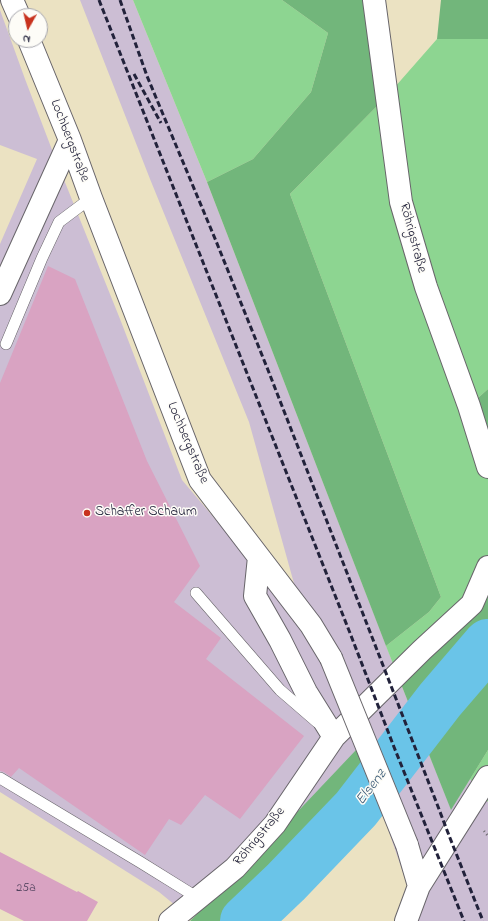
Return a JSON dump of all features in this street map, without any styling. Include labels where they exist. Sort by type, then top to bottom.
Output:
[{"type":"street","name":"Röhrigstraße","points":[[374,0],[401,202],[426,287],[478,410],[488,467]]},
{"type":"street","name":"Lochbergstraße","points":[[32,48],[70,140],[200,480],[311,625],[331,658],[407,845],[419,886]]},
{"type":"street","points":[[0,294],[70,140]]},
{"type":"street","points":[[259,557],[255,596],[280,640],[306,692],[334,737]]},
{"type":"street","name":"Röhrigstraße","points":[[170,921],[235,868],[275,824],[334,737],[422,650],[472,604],[488,567]]},
{"type":"street","points":[[406,921],[419,886],[488,777]]},
{"type":"lane","points":[[6,344],[42,258],[59,222],[91,198]]},
{"type":"lane","points":[[196,593],[280,690],[334,737]]},
{"type":"lane","points":[[0,778],[198,898]]},
{"type":"shaded area","points":[[80,0],[133,0],[207,182],[397,674],[451,809],[470,779],[488,802],[488,921],[414,921],[409,890],[379,803],[266,845],[192,919],[159,892],[0,792],[0,244],[37,159],[0,145],[0,10],[8,32],[8,48],[14,48],[54,155],[120,319],[182,480],[221,526],[295,587],[249,422],[150,179]]},
{"type":"green space","points":[[133,0],[282,0],[328,33],[311,92],[253,159],[207,182]]},
{"type":"green space","points":[[282,0],[371,0],[387,96],[290,194],[441,597],[429,612],[386,646],[207,182],[253,159],[311,92],[328,33]]},
{"type":"green space","points":[[441,0],[488,0],[488,39],[437,39]]},
{"type":"green space","points":[[437,39],[488,39],[488,389],[469,406],[488,467],[488,567],[472,604],[397,674],[386,646],[429,612],[441,597],[290,194],[387,96]]},
{"type":"green space","points":[[488,389],[488,467],[469,406]]},
{"type":"green space","points":[[488,567],[488,750],[451,810],[397,674],[422,650]]},
{"type":"green space","points":[[356,750],[379,803],[288,895],[255,921],[190,921],[266,845]]},
{"type":"green space","points":[[488,750],[488,802],[470,779]]},
{"type":"building","name":"Schaffer Schaum","points":[[48,266],[75,279],[147,461],[200,566],[174,602],[221,638],[206,659],[304,736],[240,819],[205,795],[181,825],[169,819],[145,855],[19,768],[11,777],[0,771],[0,383]]},
{"type":"building","points":[[0,852],[98,902],[87,921],[24,921],[0,909]]},
{"type":"waterway","name":"Elsenz","points":[[245,921],[286,882],[356,809],[440,700],[488,644]]},
{"type":"railway","points":[[99,0],[464,921]]},
{"type":"railway","points":[[120,0],[147,76],[268,370],[483,921]]},
{"type":"railway","points":[[134,74],[161,123]]},
{"type":"place","name":"Schaffer Schaum","points":[[87,513]]}]
